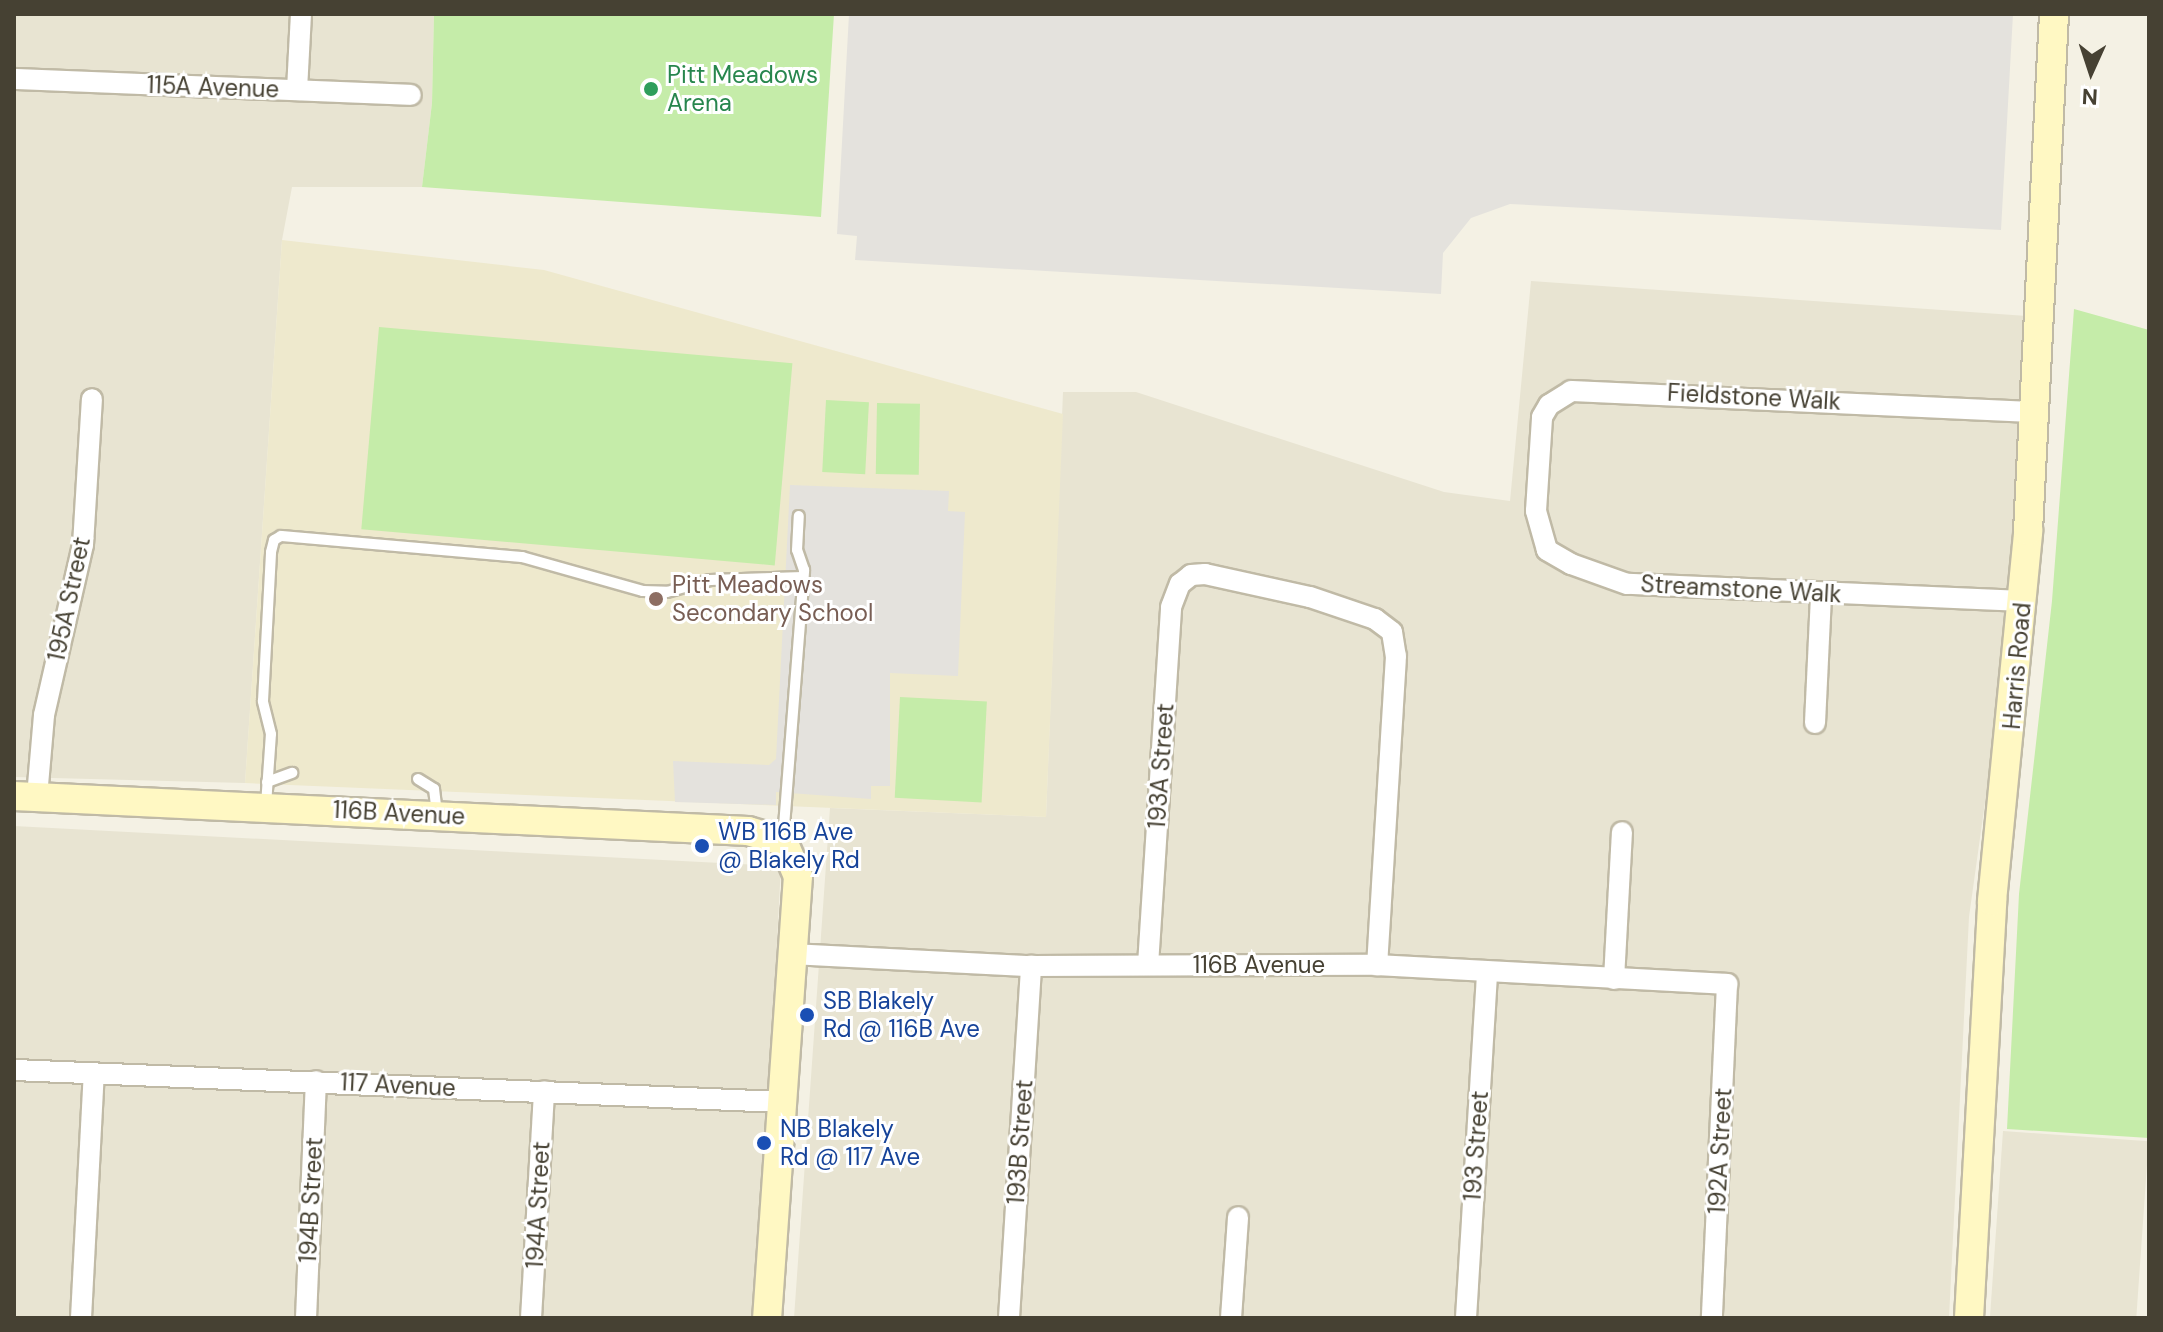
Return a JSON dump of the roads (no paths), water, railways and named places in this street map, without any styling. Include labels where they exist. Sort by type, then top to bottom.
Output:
[{"type":"main road","name":"Harris Road","points":[[1969,1318],[1992,901],[2023,601],[2054,14]]},
{"type":"main road","name":"116B Avenue","points":[[26,796],[266,795],[437,815],[748,831],[783,841]]},
{"type":"main road","points":[[767,1318],[798,876],[783,841]]},
{"type":"street","points":[[297,90],[301,14]]},
{"type":"street","name":"115A Avenue","points":[[14,79],[411,95]]},
{"type":"street","name":"Fieldstone Walk","points":[[1538,472],[1542,417],[1558,397],[1583,389],[2033,412]]},
{"type":"street","name":"195A Street","points":[[26,796],[83,545],[92,399]]},
{"type":"street","name":"Streamstone Walk","points":[[1538,472],[1541,540],[1571,564],[1643,586],[2023,601]]},
{"type":"street","name":"193A Street","points":[[1148,965],[1171,607],[1174,592],[1191,575],[1230,577],[1310,597],[1375,619],[1392,632],[1396,656],[1377,965]]},
{"type":"street","points":[[1815,723],[1821,594]]},
{"type":"street","points":[[1614,979],[1622,832]]},
{"type":"street","name":"116B Avenue","points":[[791,954],[1031,966],[1377,965],[1727,984]]},
{"type":"street","name":"193B Street","points":[[1009,1318],[1031,966]]},
{"type":"street","name":"193 Street","points":[[1466,1318],[1487,973]]},
{"type":"street","name":"192A Street","points":[[1712,1318],[1727,984]]},
{"type":"street","name":"117 Avenue","points":[[14,1070],[781,1102]]},
{"type":"street","points":[[81,1318],[94,1073]]},
{"type":"street","name":"194B Street","points":[[306,1318],[316,1081]]},
{"type":"street","name":"194A Street","points":[[531,1318],[544,1091]]},
{"type":"street","points":[[1231,1318],[1238,1217]]},
{"type":"lane","points":[[783,841],[804,574],[797,550],[799,516]]},
{"type":"lane","points":[[266,795],[271,734],[263,701],[274,540],[281,536],[360,539],[522,557],[643,591],[667,592],[710,580],[804,574]]},
{"type":"lane","points":[[266,795],[292,773]]},
{"type":"lane","points":[[418,779],[434,789],[437,815]]},
{"type":"place","name":"Pitt Meadows Arena","points":[[651,89]]},
{"type":"place","name":"Pitt Meadows Secondary School","points":[[656,599]]},
{"type":"place","name":"WB 116B Ave @ Blakely Rd","points":[[702,846]]},
{"type":"place","name":"SB Blakely Rd @ 116B Ave","points":[[807,1015]]},
{"type":"place","name":"NB Blakely Rd @ 117 Ave","points":[[764,1143]]}]
